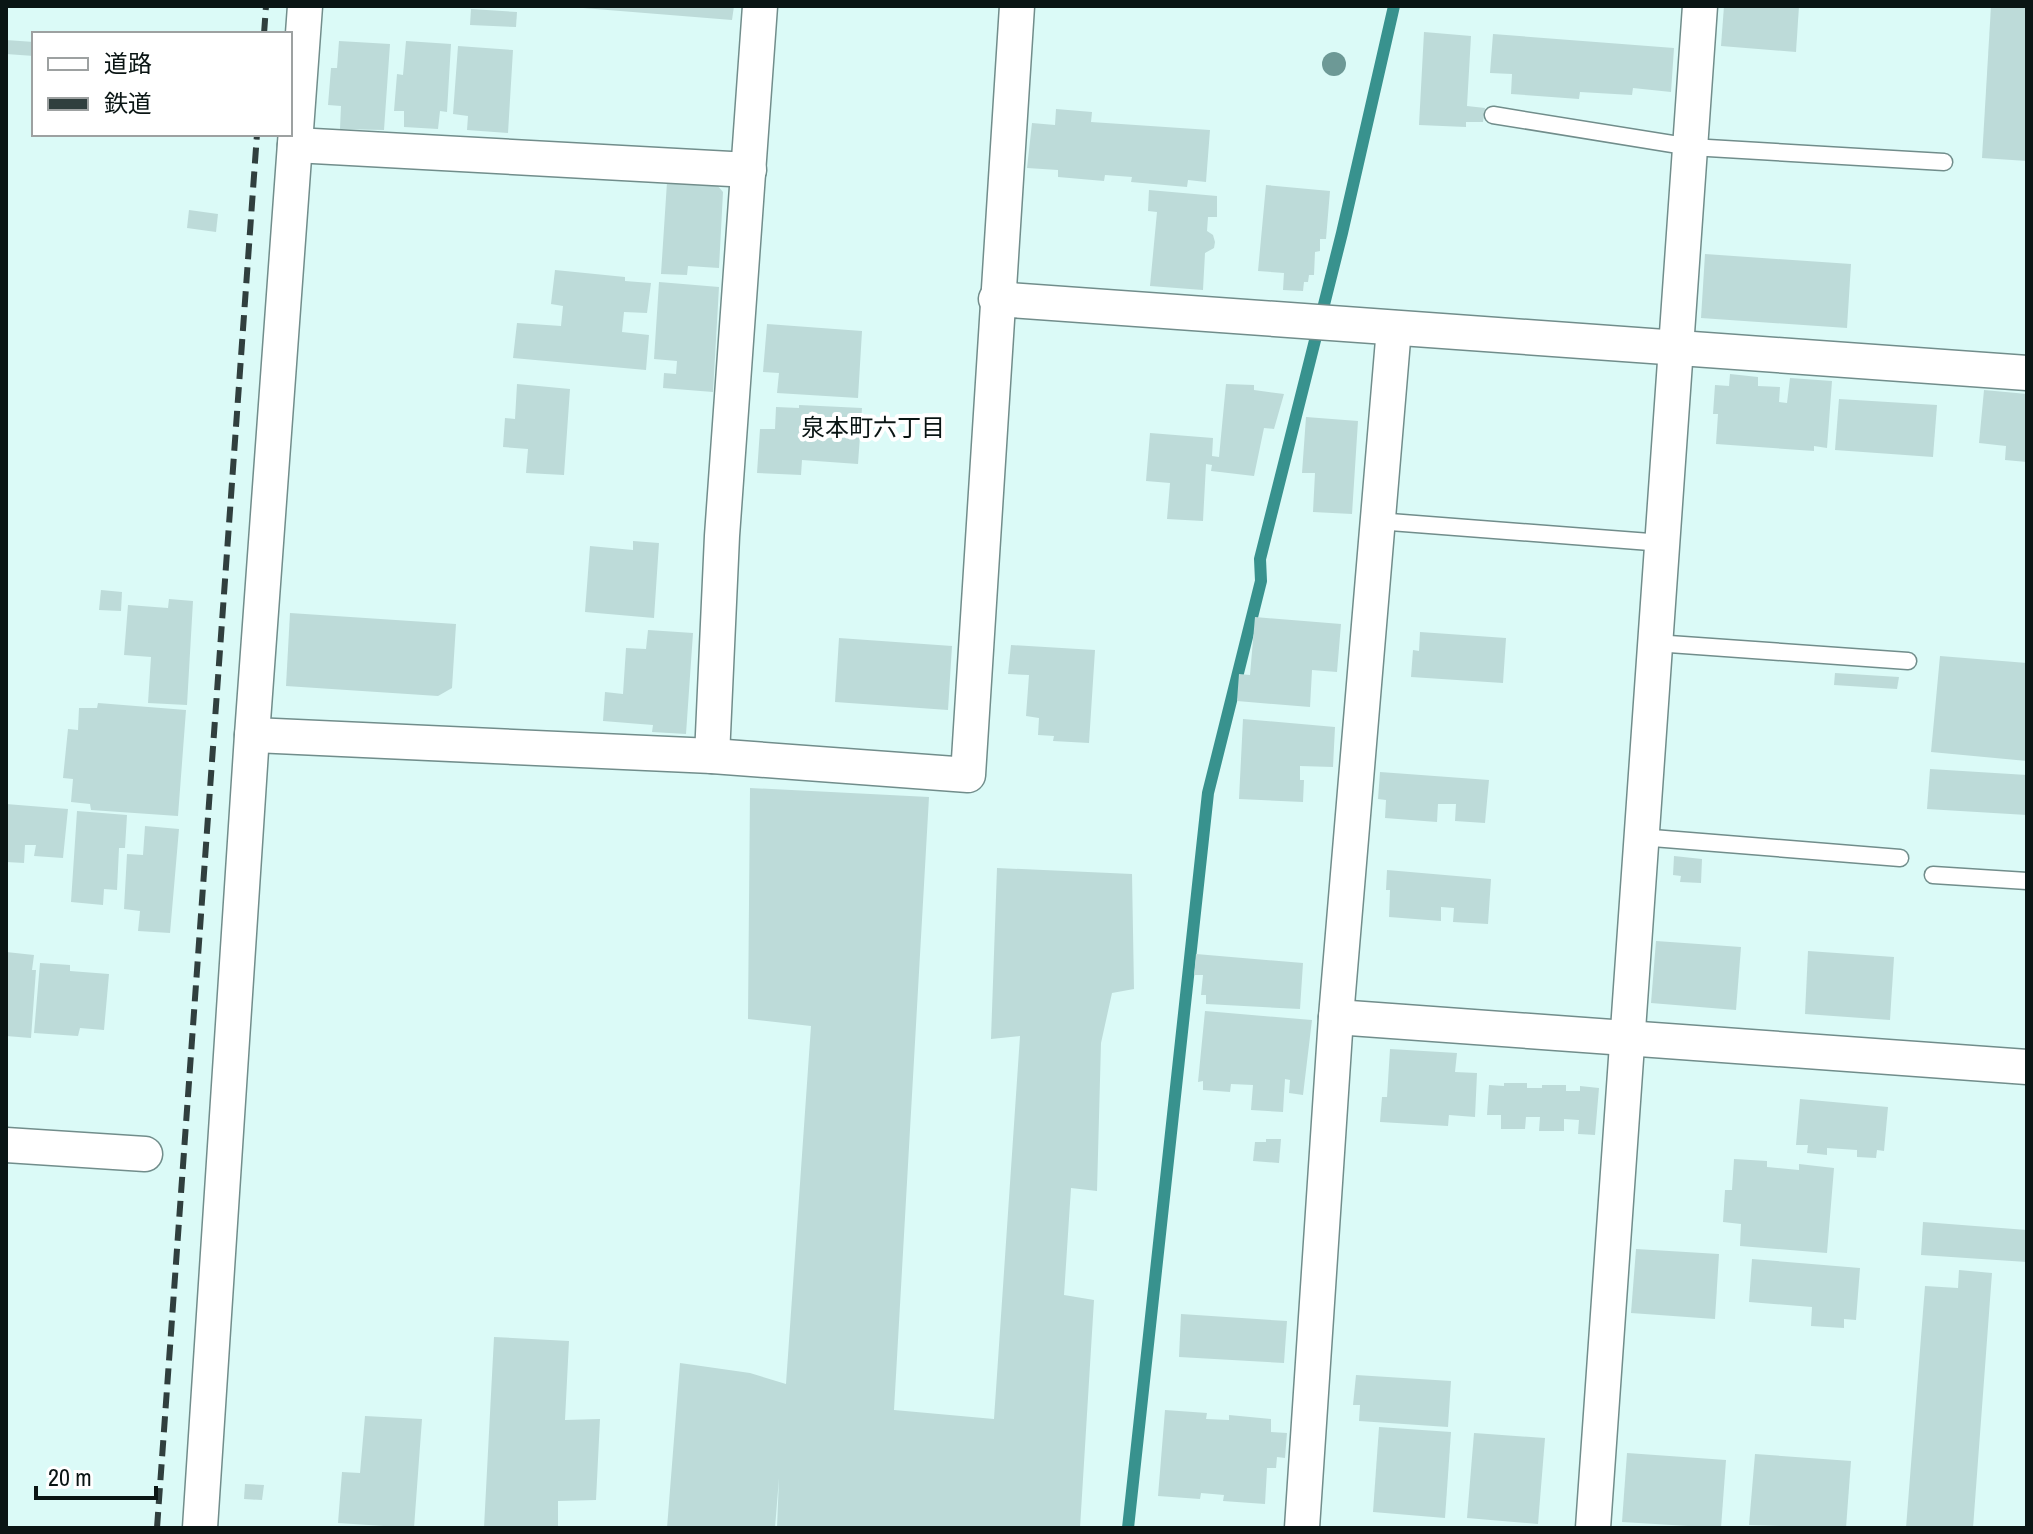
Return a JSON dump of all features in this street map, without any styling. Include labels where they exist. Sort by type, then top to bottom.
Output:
[{"type":"street","points":[[200,1528],[252,735],[305,6]]},
{"type":"street","points":[[712,756],[722,536],[760,6]]},
{"type":"street","points":[[252,735],[712,756],[968,775],[1017,6]]},
{"type":"street","points":[[1593,1528],[1700,6]]},
{"type":"street","points":[[295,145],[749,170]]},
{"type":"street","points":[[996,299],[2027,373]]},
{"type":"street","points":[[1302,1528],[1336,1017],[1394,328]]},
{"type":"street","points":[[1336,1017],[2027,1067]]},
{"type":"street","points":[[6,1145],[145,1154]]},
{"type":"lane","points":[[1493,115],[1691,147],[1944,162]]},
{"type":"lane","points":[[1377,521],[1663,543]]},
{"type":"lane","points":[[1655,643],[1908,661]]},
{"type":"lane","points":[[1640,837],[1900,858]]},
{"type":"lane","points":[[1933,875],[2027,881]]},
{"type":"building","points":[[584,6],[734,6],[732,20]]},
{"type":"building","points":[[1724,6],[1799,6],[1796,52],[1721,46]]},
{"type":"building","points":[[1991,6],[2027,6],[2027,161],[1982,158]]},
{"type":"building","points":[[471,9],[517,12],[516,27],[470,25]]},
{"type":"building","points":[[1424,32],[1471,36],[1467,106],[1485,108],[1483,122],[1466,122],[1466,127],[1419,125]]},
{"type":"building","points":[[1493,34],[1674,48],[1671,92],[1633,88],[1632,95],[1580,92],[1579,99],[1511,94],[1512,74],[1490,73]]},
{"type":"building","points":[[6,40],[32,42],[32,56],[6,54]]},
{"type":"building","points":[[339,41],[390,44],[384,130],[340,129],[341,106],[328,105],[331,68],[337,68]]},
{"type":"building","points":[[406,41],[451,44],[447,112],[440,111],[438,129],[404,127],[404,111],[394,111],[397,74],[403,75]]},
{"type":"building","points":[[458,46],[513,50],[508,133],[467,130],[468,116],[453,114]]},
{"type":"building","points":[[1056,109],[1092,112],[1091,122],[1210,130],[1206,182],[1188,180],[1187,187],[1131,182],[1132,177],[1105,175],[1104,181],[1058,177],[1058,170],[1027,168],[1032,123],[1055,125]]},
{"type":"building","points":[[667,182],[717,185],[723,192],[719,268],[688,266],[687,275],[661,274]]},
{"type":"building","points":[[1266,185],[1330,191],[1326,239],[1320,239],[1320,251],[1315,252],[1314,275],[1309,275],[1308,282],[1304,282],[1303,291],[1283,290],[1284,273],[1258,271]]},
{"type":"building","points":[[1149,190],[1217,196],[1217,217],[1208,217],[1207,231],[1213,235],[1215,242],[1214,248],[1205,253],[1203,290],[1150,286],[1157,212],[1148,211]]},
{"type":"building","points":[[189,210],[218,214],[216,232],[187,228]]},
{"type":"building","points":[[1705,254],[1851,264],[1847,328],[1701,318]]},
{"type":"building","points":[[555,270],[625,277],[625,281],[651,283],[647,313],[624,312],[622,332],[649,335],[646,370],[513,358],[517,323],[561,326],[563,306],[551,304]]},
{"type":"building","points":[[659,282],[719,287],[713,392],[663,388],[664,373],[676,374],[677,361],[654,359]]},
{"type":"building","points":[[767,324],[862,331],[858,398],[777,393],[779,373],[763,372]]},
{"type":"building","points":[[1730,374],[1758,377],[1758,386],[1780,387],[1779,402],[1787,403],[1790,378],[1832,381],[1827,448],[1814,446],[1814,451],[1716,444],[1718,414],[1713,414],[1715,385],[1729,386]]},
{"type":"building","points":[[517,384],[570,389],[564,475],[526,473],[528,449],[503,447],[505,418],[515,419]]},
{"type":"building","points":[[1226,384],[1254,385],[1254,390],[1284,394],[1274,429],[1264,428],[1254,476],[1211,471],[1212,465],[1206,464],[1203,521],[1167,519],[1170,483],[1146,481],[1150,433],[1213,438],[1212,456],[1219,457]]},
{"type":"building","points":[[1984,390],[2027,394],[2027,462],[2005,460],[2006,446],[1979,443]]},
{"type":"building","points":[[1839,399],[1937,405],[1933,457],[1835,450]]},
{"type":"building","points":[[799,405],[862,408],[858,464],[802,460],[801,475],[757,473],[760,429],[775,429],[776,407],[799,408]]},
{"type":"building","points":[[1306,417],[1358,421],[1352,514],[1313,512],[1315,473],[1302,473]]},
{"type":"building","points":[[633,541],[659,543],[654,618],[585,612],[590,546],[633,550]]},
{"type":"building","points":[[101,590],[122,592],[121,611],[99,610]]},
{"type":"building","points":[[169,599],[193,601],[187,705],[148,703],[151,657],[124,655],[128,605],[168,608]]},
{"type":"building","points":[[290,613],[456,624],[452,688],[438,696],[286,686]]},
{"type":"building","points":[[1255,617],[1341,624],[1337,672],[1312,670],[1310,707],[1237,701],[1239,674],[1250,675]]},
{"type":"building","points":[[648,630],[693,633],[686,734],[652,732],[653,725],[603,721],[605,692],[623,694],[626,648],[646,649]]},
{"type":"building","points":[[1420,632],[1506,638],[1503,683],[1411,677],[1413,650],[1419,651]]},
{"type":"building","points":[[839,638],[952,646],[948,710],[835,702]]},
{"type":"building","points":[[1011,645],[1095,650],[1089,743],[1053,741],[1054,736],[1038,735],[1039,718],[1026,716],[1029,675],[1008,674]]},
{"type":"building","points":[[1940,656],[2027,663],[2027,761],[1931,752]]},
{"type":"building","points":[[1835,673],[1899,677],[1897,689],[1834,685]]},
{"type":"building","points":[[98,703],[186,710],[178,816],[91,810],[90,804],[71,802],[73,779],[63,778],[68,729],[78,730],[79,708],[97,708]]},
{"type":"building","points":[[1243,719],[1335,727],[1333,767],[1300,766],[1300,780],[1304,780],[1303,802],[1239,799]]},
{"type":"building","points":[[1930,769],[2027,775],[2027,815],[1927,809]]},
{"type":"building","points":[[1380,772],[1489,780],[1485,823],[1455,821],[1456,804],[1438,804],[1437,822],[1385,818],[1386,800],[1378,799]]},
{"type":"building","points":[[750,788],[929,797],[894,1410],[994,1419],[1020,1036],[991,1039],[997,868],[1132,874],[1134,989],[1112,993],[1101,1043],[1097,1191],[1071,1188],[1064,1295],[1094,1300],[1080,1528],[777,1528],[779,1478],[775,1528],[667,1528],[680,1363],[750,1373],[786,1384],[811,1026],[748,1019]]},
{"type":"building","points":[[6,804],[68,809],[63,858],[34,856],[36,845],[25,845],[24,863],[6,862]]},
{"type":"building","points":[[77,811],[127,815],[125,848],[119,848],[117,890],[104,889],[103,905],[71,902]]},
{"type":"building","points":[[145,826],[179,829],[170,933],[138,931],[140,911],[124,909],[127,854],[143,855]]},
{"type":"building","points":[[1674,856],[1702,859],[1701,883],[1680,882],[1681,876],[1673,875]]},
{"type":"building","points":[[1387,870],[1491,879],[1488,924],[1453,922],[1454,908],[1441,907],[1441,921],[1389,917]]},
{"type":"building","points":[[1656,941],[1741,947],[1736,1010],[1651,1003]]},
{"type":"building","points":[[1808,951],[1894,957],[1890,1020],[1805,1014]]},
{"type":"building","points":[[6,952],[34,955],[32,970],[36,970],[31,1038],[6,1036]]},
{"type":"building","points":[[1196,954],[1303,963],[1300,1009],[1206,1004],[1206,995],[1201,995],[1203,975],[1194,975]]},
{"type":"building","points":[[40,963],[70,965],[70,971],[109,974],[104,1030],[80,1028],[78,1036],[34,1033]]},
{"type":"building","points":[[1205,1011],[1312,1020],[1303,1095],[1289,1093],[1290,1080],[1285,1079],[1283,1112],[1251,1110],[1253,1085],[1231,1084],[1230,1092],[1203,1090],[1203,1081],[1198,1082]]},
{"type":"building","points":[[1390,1049],[1457,1053],[1455,1072],[1477,1073],[1475,1117],[1449,1115],[1448,1126],[1380,1122],[1382,1097],[1387,1097]]},
{"type":"building","points":[[1504,1083],[1527,1083],[1527,1088],[1566,1085],[1566,1091],[1580,1091],[1580,1086],[1599,1088],[1595,1135],[1578,1134],[1579,1120],[1564,1119],[1564,1131],[1539,1131],[1540,1117],[1526,1117],[1525,1129],[1501,1129],[1501,1115],[1487,1115],[1489,1085],[1504,1086]]},
{"type":"building","points":[[1800,1099],[1888,1107],[1884,1151],[1877,1150],[1876,1158],[1857,1157],[1857,1150],[1827,1148],[1827,1155],[1807,1153],[1808,1145],[1796,1145]]},
{"type":"building","points":[[1266,1139],[1281,1139],[1279,1163],[1253,1161],[1255,1142],[1266,1142]]},
{"type":"building","points":[[1734,1159],[1767,1161],[1767,1167],[1799,1170],[1799,1164],[1834,1168],[1827,1253],[1740,1246],[1741,1224],[1723,1222],[1725,1190],[1732,1190]]},
{"type":"building","points":[[1923,1222],[2027,1230],[2027,1262],[1921,1255]]},
{"type":"building","points":[[1636,1249],[1719,1254],[1715,1319],[1631,1313]]},
{"type":"building","points":[[1752,1259],[1860,1268],[1856,1320],[1844,1319],[1844,1328],[1811,1326],[1812,1307],[1749,1302]]},
{"type":"building","points":[[1959,1270],[1992,1273],[1973,1528],[1906,1528],[1925,1286],[1958,1288]]},
{"type":"building","points":[[1181,1314],[1287,1321],[1284,1363],[1179,1357]]},
{"type":"building","points":[[494,1337],[569,1341],[565,1420],[600,1419],[596,1500],[558,1501],[558,1528],[484,1528]]},
{"type":"building","points":[[1356,1375],[1451,1381],[1448,1427],[1359,1421],[1360,1405],[1353,1405]]},
{"type":"building","points":[[1165,1410],[1207,1413],[1206,1419],[1229,1420],[1229,1415],[1271,1419],[1271,1432],[1287,1433],[1285,1458],[1277,1457],[1276,1468],[1267,1468],[1265,1504],[1223,1501],[1224,1495],[1201,1493],[1200,1499],[1158,1496]]},
{"type":"building","points":[[365,1416],[422,1419],[414,1528],[338,1523],[342,1472],[360,1473]]},
{"type":"building","points":[[1379,1427],[1451,1432],[1445,1518],[1373,1512]]},
{"type":"building","points":[[1474,1433],[1545,1438],[1538,1524],[1467,1518]]},
{"type":"building","points":[[1627,1453],[1726,1460],[1721,1528],[1622,1522]]},
{"type":"building","points":[[1755,1454],[1851,1461],[1846,1528],[1749,1525]]},
{"type":"building","points":[[245,1484],[264,1485],[262,1500],[244,1499]]},
{"type":"waterway","points":[[1128,1528],[1208,793],[1261,581],[1260,559],[1342,233],[1394,6]]},
{"type":"railway","points":[[264,32],[266,6]]},
{"type":"railway","points":[[157,1528],[257,136]]},
{"type":"district","name":"泉本町六丁目","points":[[873,427]]}]
